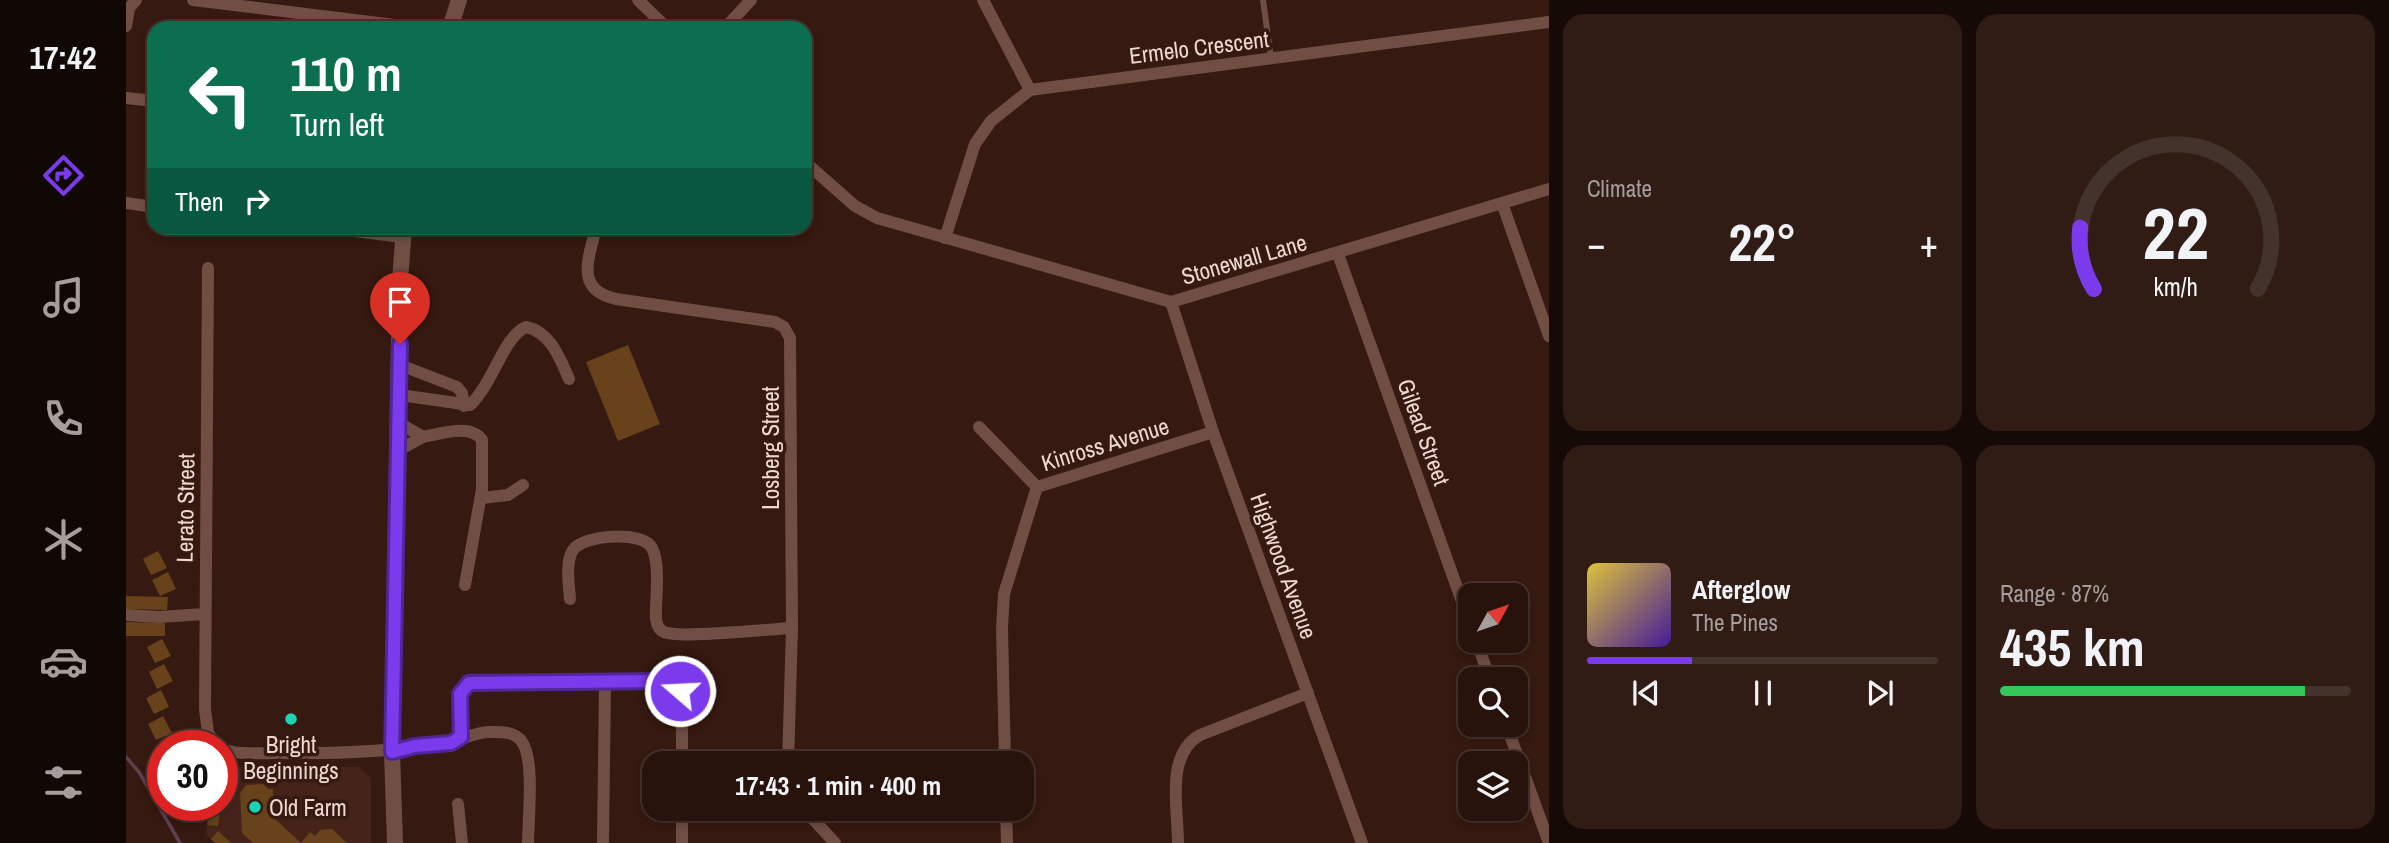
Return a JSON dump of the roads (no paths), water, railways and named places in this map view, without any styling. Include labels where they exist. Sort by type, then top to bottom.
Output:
[{"type":"street","points":[[126,26],[128,12],[136,0]]},
{"type":"street","points":[[193,0],[362,21]]},
{"type":"street","points":[[452,21],[458,0]]},
{"type":"street","points":[[638,0],[660,21]]},
{"type":"street","points":[[732,21],[751,0]]},
{"type":"street","points":[[945,239],[975,144],[990,121],[1030,90],[983,0]]},
{"type":"street","name":"Ermelo Crescent","points":[[1030,90],[1549,22]]},
{"type":"street","points":[[126,98],[147,100]]},
{"type":"street","name":"Stonewall Lane","points":[[812,168],[855,206],[877,218],[1171,302],[1549,190]]},
{"type":"street","points":[[126,203],[147,206]]},
{"type":"street","points":[[1502,204],[1549,336]]},
{"type":"street","points":[[396,843],[392,752],[403,235]]},
{"type":"street","name":"Losberg Street","points":[[594,235],[587,270],[589,280],[597,291],[616,299],[775,322],[788,332],[791,344],[792,628],[789,751]]},
{"type":"street","name":"Gilead Street","points":[[1338,254],[1458,590]]},
{"type":"street","name":"Lerato Street","points":[[207,730],[205,614],[208,268]]},
{"type":"street","name":"Highwood Avenue","points":[[1171,302],[1213,432],[1362,843]]},
{"type":"street","points":[[400,395],[470,405],[485,390],[511,338],[526,327],[543,335],[553,346],[569,379]]},
{"type":"street","points":[[400,365],[457,387],[462,393],[464,406]]},
{"type":"street","points":[[399,423],[425,437]]},
{"type":"street","points":[[979,427],[1037,487]]},
{"type":"street","points":[[397,451],[425,437],[468,432],[479,436],[484,450],[481,498],[465,584]]},
{"type":"street","name":"Kinross Avenue","points":[[1005,751],[1002,628],[1004,594],[1037,487],[1213,432]]},
{"type":"street","points":[[481,498],[509,495],[523,485]]},
{"type":"street","points":[[570,598],[570,554],[575,547],[593,539],[637,538],[648,542],[654,554],[656,619],[663,632],[683,634],[792,628]]},
{"type":"street","points":[[126,615],[159,617],[205,614]]},
{"type":"street","points":[[461,737],[460,694],[469,683],[664,681],[678,688],[683,700],[682,751]]},
{"type":"street","points":[[603,843],[605,682]]},
{"type":"street","points":[[1178,843],[1177,770],[1185,746],[1200,734],[1308,693]]},
{"type":"street","points":[[238,751],[319,754],[392,752],[415,746],[451,743],[461,737],[500,732],[521,740],[527,754],[528,843]]},
{"type":"street","points":[[1511,737],[1549,843]]},
{"type":"street","points":[[458,804],[462,843]]},
{"type":"street","points":[[682,821],[682,843]]},
{"type":"street","points":[[815,821],[835,843]]},
{"type":"street","points":[[1006,821],[1007,843]]},
{"type":"lane","points":[[1263,0],[1271,58]]},
{"type":"waterway","points":[[126,757],[139,772],[180,843]]},
{"type":"place","name":"Bright Beginnings","points":[[291,719]]},
{"type":"place","name":"Old Farm","points":[[255,807]]}]
